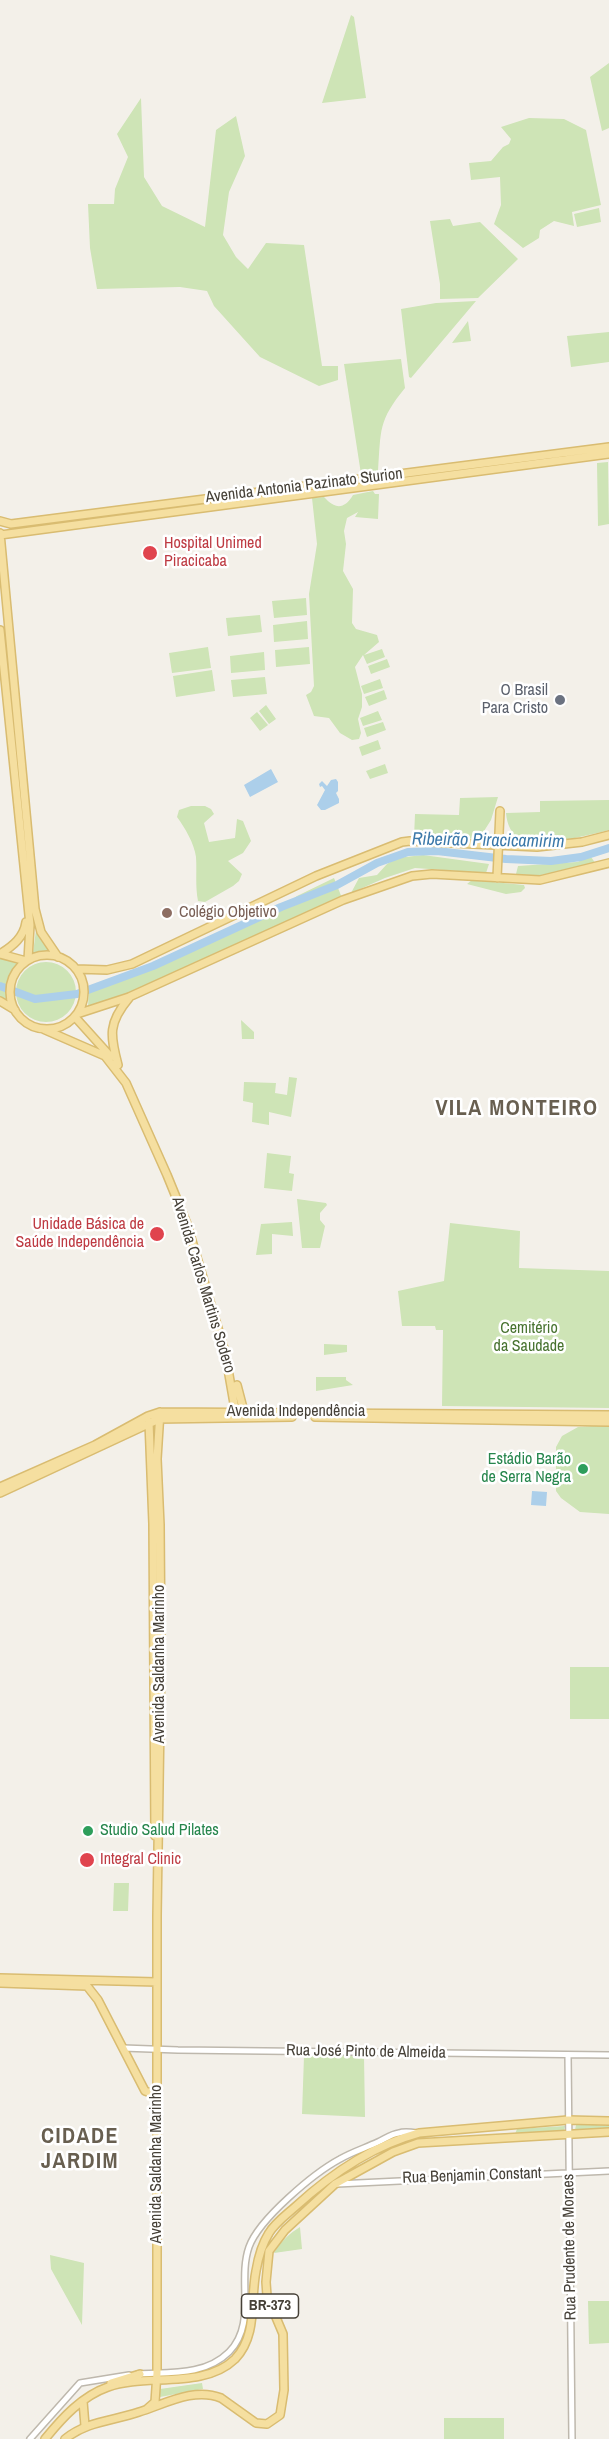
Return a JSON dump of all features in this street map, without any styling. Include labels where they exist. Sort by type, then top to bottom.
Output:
[{"type":"main road","name":"Avenida Antonia Pazinato Sturion","points":[[0,521],[11,524],[609,447]]},
{"type":"main road","points":[[562,461],[564,454],[576,451]]},
{"type":"main road","name":"Avenida Antonia Pazinato Sturion","points":[[0,534],[609,454]]},
{"type":"main road","points":[[233,504],[237,500],[236,495]]},
{"type":"main road","points":[[211,507],[213,498]]},
{"type":"main road","points":[[70,525],[74,520],[106,516],[110,511]]},
{"type":"main road","points":[[0,534],[35,909],[41,932],[58,957]]},
{"type":"main road","points":[[0,630],[30,938],[27,961]]},
{"type":"main road","points":[[3,660],[8,661],[11,686],[14,691]]},
{"type":"main road","points":[[497,878],[500,811]]},
{"type":"main road","points":[[76,969],[106,970],[132,964],[316,876],[402,842],[499,849],[582,842],[609,835]]},
{"type":"main road","points":[[76,1015],[84,991],[76,969],[68,962],[58,957],[42,955],[27,961],[14,976],[10,995],[15,1010],[22,1020],[32,1026],[55,1029],[66,1024],[76,1015],[129,997],[333,904],[381,885],[412,876],[432,874],[540,880],[609,863]]},
{"type":"main road","points":[[0,954],[16,943],[25,930],[27,914]]},
{"type":"main road","points":[[0,954],[27,961]]},
{"type":"main road","points":[[118,1065],[112,1045],[113,1023],[129,997]]},
{"type":"main road","points":[[0,1001],[15,1010]]},
{"type":"main road","name":"Avenida Carlos Martins Sodero","points":[[76,1015],[118,1065],[132,1089],[189,1222],[228,1350],[239,1414]]},
{"type":"main road","name":"Avenida Carlos Martins Sodero","points":[[43,1029],[105,1056],[126,1083],[187,1224],[225,1352],[239,1414]]},
{"type":"main road","name":"Avenida Independência","points":[[0,1487],[95,1445],[148,1416],[278,1413],[609,1415]]},
{"type":"main road","name":"Avenida Independência","points":[[239,1414],[609,1422]]},
{"type":"main road","points":[[494,1420],[501,1416],[565,1414]]},
{"type":"main road","name":"Avenida Saldanha Marinho","points":[[148,1416],[153,1524],[154,1910],[157,1916]]},
{"type":"main road","name":"Avenida Independência","points":[[0,1493],[150,1424],[160,1416]]},
{"type":"main road","name":"Avenida Saldanha Marinho","points":[[147,2409],[155,2402],[157,2377],[157,1916],[161,1655],[158,1459],[160,1416]]},
{"type":"main road","points":[[81,1457],[82,1454],[95,1449],[95,1445]]},
{"type":"main road","points":[[0,1978],[157,1982]]},
{"type":"main road","points":[[0,1983],[79,1984],[92,1979]]},
{"type":"main road","points":[[92,1979],[91,1989],[145,2091],[157,2095]]},
{"type":"main road","points":[[79,1984],[91,1989]]},
{"type":"main road","name":"BR-373","points":[[45,2439],[83,2401],[96,2392],[118,2384],[157,2377],[199,2376],[234,2360],[242,2349],[250,2327],[255,2272],[269,2232],[299,2202],[344,2167],[397,2139],[419,2133],[567,2120],[609,2121]]},
{"type":"main road","name":"BR-373","points":[[85,2426],[195,2395],[208,2395],[227,2401],[256,2423],[267,2424],[280,2415],[284,2390],[283,2334],[267,2296],[266,2275],[269,2251],[285,2230],[335,2184],[393,2152],[418,2143],[609,2132]]},
{"type":"main road","points":[[96,2392],[114,2381],[140,2374]]},
{"type":"main road","points":[[65,2439],[85,2426],[83,2401]]},
{"type":"street","name":"Rua José Pinto de Almeida","points":[[123,2048],[609,2055]]},
{"type":"street","name":"Rua Prudente de Moraes","points":[[568,2055],[572,2439]]},
{"type":"street","points":[[30,2439],[80,2383],[107,2377],[140,2374],[157,2377],[201,2368],[218,2361],[237,2343],[245,2320],[246,2259],[250,2245],[271,2216],[305,2184],[338,2160],[400,2132],[419,2133]]},
{"type":"street","name":"Rua Benjamin Constant","points":[[335,2184],[371,2180],[609,2170]]},
{"type":"street","points":[[58,2439],[75,2431]]},
{"type":"green space","points":[[351,15],[354,17],[366,98],[322,103]]},
{"type":"green space","points":[[609,63],[609,128],[602,131],[590,77]]},
{"type":"green space","points":[[141,98],[144,177],[162,206],[205,227],[216,130],[236,116],[245,156],[229,192],[223,235],[236,257],[248,269],[266,243],[304,245],[322,366],[338,366],[338,380],[319,386],[260,357],[214,306],[207,291],[180,287],[97,289],[90,248],[88,204],[114,204],[115,189],[128,157],[117,134]]},
{"type":"green space","points":[[529,118],[564,119],[586,130],[601,205],[572,212],[574,226],[554,221],[540,230],[539,238],[523,248],[494,224],[501,205],[500,177],[471,180],[469,163],[491,161],[503,147],[509,144],[511,139],[501,127]]},
{"type":"green space","points":[[599,208],[601,222],[577,227],[574,214]]},
{"type":"green space","points":[[450,219],[453,226],[480,222],[518,259],[478,298],[440,299],[440,284],[430,221]]},
{"type":"green space","points":[[476,301],[411,378],[409,377],[401,309],[436,303]]},
{"type":"green space","points":[[468,321],[471,341],[452,343]]},
{"type":"green space","points":[[609,332],[609,362],[571,367],[567,336]]},
{"type":"green space","points":[[401,359],[405,388],[390,409],[382,427],[378,471],[361,474],[344,364]]},
{"type":"green space","points":[[608,462],[609,524],[598,526],[597,463]]},
{"type":"green space","points":[[373,491],[379,494],[378,519],[355,517],[358,512],[347,518],[344,531],[346,544],[343,571],[353,589],[352,623],[356,629],[377,635],[379,642],[364,655],[382,649],[385,657],[367,664],[363,655],[355,667],[362,694],[362,707],[358,719],[361,733],[359,739],[352,740],[340,733],[329,718],[314,716],[306,695],[314,686],[309,594],[317,544],[312,498],[324,497],[332,504],[339,506],[350,500],[353,495]]},
{"type":"green space","points":[[306,598],[307,615],[274,618],[272,601]]},
{"type":"green space","points":[[260,615],[262,632],[228,636],[226,618]]},
{"type":"green space","points":[[307,621],[308,639],[274,642],[273,625]]},
{"type":"green space","points":[[208,647],[211,668],[172,673],[169,653]]},
{"type":"green space","points":[[309,647],[310,664],[276,667],[275,650]]},
{"type":"green space","points":[[264,652],[265,670],[231,673],[230,656]]},
{"type":"green space","points":[[387,659],[390,667],[371,674],[368,666]]},
{"type":"green space","points":[[212,670],[215,691],[176,697],[173,676]]},
{"type":"green space","points":[[265,677],[267,694],[233,697],[231,680]]},
{"type":"green space","points":[[380,679],[383,688],[364,694],[361,686]]},
{"type":"green space","points":[[384,690],[387,699],[369,706],[365,697]]},
{"type":"green space","points":[[266,705],[276,719],[269,724],[259,711]]},
{"type":"green space","points":[[378,711],[382,720],[363,726],[360,718]]},
{"type":"green space","points":[[257,712],[268,725],[260,731],[250,718]]},
{"type":"green space","points":[[383,722],[386,730],[367,737],[364,728]]},
{"type":"green space","points":[[378,740],[381,749],[362,756],[359,747]]},
{"type":"green space","points":[[385,764],[388,773],[370,779],[366,771]]},
{"type":"green space","points":[[498,797],[491,820],[479,839],[414,837],[415,814],[459,815],[460,798]]},
{"type":"green space","points":[[609,800],[609,830],[565,840],[521,841],[512,832],[506,813],[540,812],[540,801]]},
{"type":"green space","points":[[191,806],[205,806],[214,814],[204,823],[209,842],[235,838],[237,819],[243,821],[251,841],[243,853],[228,861],[242,874],[239,881],[205,902],[198,901],[195,852],[189,836],[177,817],[179,810]]},
{"type":"green space","points":[[423,855],[489,864],[486,873],[415,868],[351,893],[359,878],[377,875],[387,864],[397,858]]},
{"type":"green space","points":[[591,857],[596,864],[536,876],[516,874],[518,866],[577,862]]},
{"type":"green space","points":[[334,878],[342,898],[128,995],[88,1006],[89,992],[151,968],[280,909],[297,896]]},
{"type":"green space","points":[[472,880],[524,885],[525,888],[521,892],[506,894],[467,884]]},
{"type":"green space","points":[[36,930],[50,953],[33,953]]},
{"type":"green space","points":[[0,954],[26,961],[14,978],[12,996],[15,1010],[0,1001]]},
{"type":"green space","points":[[46,962],[67,971],[76,992],[67,1013],[46,1022],[25,1013],[16,992],[25,971]]},
{"type":"green space","points":[[241,1020],[254,1032],[254,1039],[242,1039]]},
{"type":"green space","points":[[289,1077],[297,1078],[291,1117],[269,1112],[269,1125],[252,1122],[253,1103],[243,1101],[244,1082],[276,1083],[275,1093],[287,1095]]},
{"type":"green space","points":[[267,1153],[291,1156],[289,1173],[294,1174],[292,1191],[264,1188]]},
{"type":"green space","points":[[297,1199],[327,1205],[320,1213],[320,1220],[325,1226],[320,1248],[302,1248]]},
{"type":"green space","points":[[292,1222],[293,1236],[272,1234],[272,1254],[256,1255],[261,1224]]},
{"type":"green space","name":"Cemitério da Saudade","points":[[450,1223],[520,1231],[519,1268],[609,1271],[609,1408],[442,1406],[443,1330],[436,1330],[435,1326],[402,1326],[398,1291],[444,1281]]},
{"type":"green space","points":[[324,1344],[347,1345],[347,1352],[324,1355]]},
{"type":"green space","points":[[316,1377],[346,1377],[346,1380],[353,1385],[316,1391]]},
{"type":"green space","name":"Estádio Barão de Serra Negra","points":[[609,1425],[609,1514],[580,1512],[561,1498],[556,1491],[556,1447],[562,1436],[578,1427]]},
{"type":"green space","points":[[570,1667],[609,1667],[609,1719],[570,1719]]},
{"type":"green space","points":[[114,1883],[129,1883],[128,1911],[113,1911]]},
{"type":"green space","points":[[304,2056],[364,2056],[365,2117],[302,2114]]},
{"type":"green space","points":[[576,2125],[609,2126],[609,2130],[575,2130]]},
{"type":"green space","points":[[565,2126],[564,2131],[515,2134],[517,2129]]},
{"type":"green space","points":[[300,2227],[302,2249],[274,2253],[286,2238]]},
{"type":"green space","points":[[50,2255],[84,2263],[82,2325],[51,2269]]},
{"type":"green space","points":[[588,2301],[609,2301],[609,2343],[589,2344]]},
{"type":"green space","points":[[202,2383],[203,2389],[160,2397],[160,2389]]},
{"type":"green space","points":[[444,2418],[504,2418],[504,2439],[444,2439]]},
{"type":"water","points":[[271,769],[278,782],[250,797],[244,785]]},
{"type":"water","points":[[336,779],[339,803],[321,810],[317,805],[325,790],[319,784],[322,781],[327,786],[331,780]]},
{"type":"water","points":[[532,1491],[547,1492],[546,1506],[531,1505]]},
{"type":"waterway","name":"Ribeirão Piracicamirim","points":[[0,986],[35,999],[77,994],[153,966],[281,907],[337,885],[377,863],[408,852],[437,851],[506,859],[551,861],[581,857],[609,848]]},
{"type":"place","name":"Hospital Unimed Piracicaba","points":[[150,553]]},
{"type":"place","name":"O Brasil Para Cristo","points":[[560,700]]},
{"type":"place","name":"Colégio Objetivo","points":[[167,913]]},
{"type":"place","name":"Unidade Básica de Saúde Independência","points":[[157,1234]]},
{"type":"place","name":"Estádio Barão de Serra Negra","points":[[583,1469]]},
{"type":"place","name":"Studio Salud Pilates","points":[[88,1831]]},
{"type":"place","name":"Integral Clinic","points":[[87,1860]]},
{"type":"district","name":"VILA MONTEIRO","points":[[517,1109]]},
{"type":"district","name":"CIDADE JARDIM","points":[[80,2150]]}]
